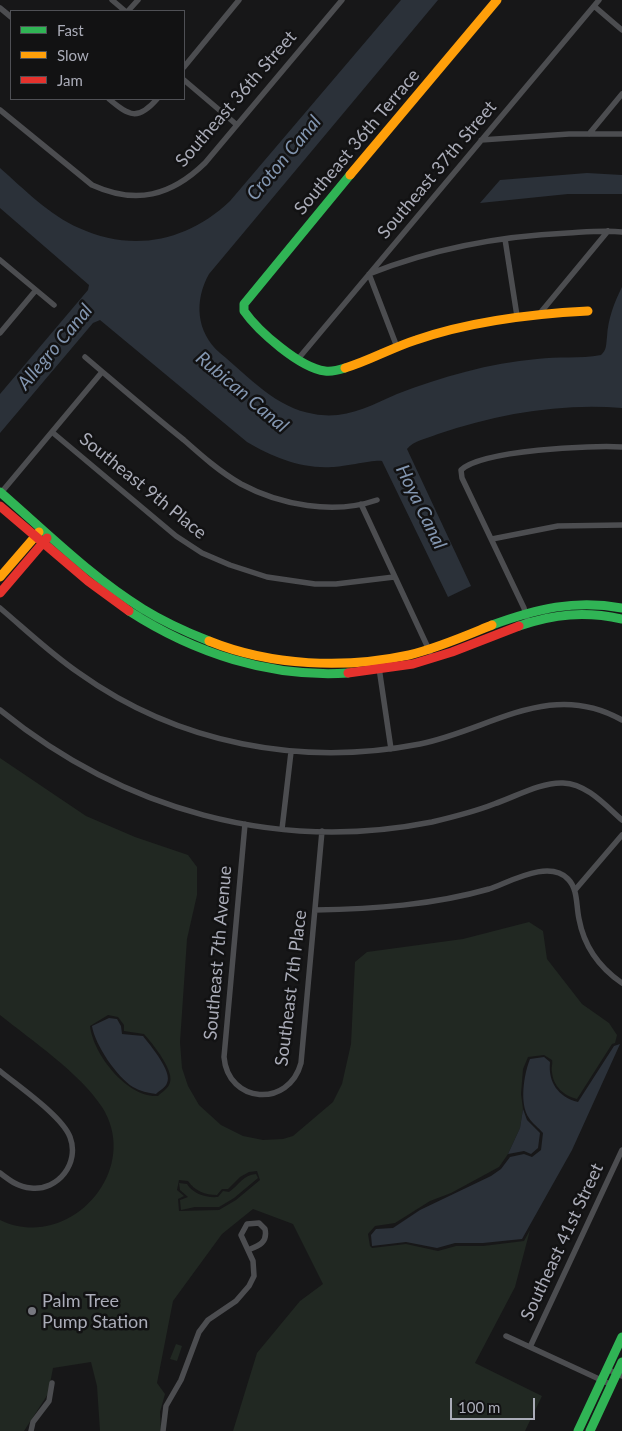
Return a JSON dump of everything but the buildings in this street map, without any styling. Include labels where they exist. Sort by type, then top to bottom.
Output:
[{"type":"main road","name":"Southeast 36th Terrace","points":[[298,359],[248,317],[244,306],[249,296],[497,0]]},
{"type":"main road","points":[[298,359],[317,369],[335,370],[459,327],[541,312],[588,311]]},
{"type":"main road","points":[[0,493],[142,608],[173,626],[212,643],[250,654],[318,664],[378,661],[429,650],[525,613],[580,604],[601,604],[622,608]]},
{"type":"main road","points":[[0,506],[129,612],[165,633],[212,654],[261,667],[300,673],[345,674],[379,671],[433,658],[528,622],[590,614],[622,619]]},
{"type":"main road","points":[[0,577],[42,527]]},
{"type":"main road","points":[[0,593],[50,534]]},
{"type":"main road","points":[[578,1431],[622,1337]]},
{"type":"main road","points":[[590,1431],[612,1385],[619,1375],[622,1362]]},
{"type":"street","points":[[112,0],[126,10]]},
{"type":"street","points":[[128,10],[138,0]]},
{"type":"street","points":[[185,66],[240,0]]},
{"type":"street","name":"Southeast 36th Street","points":[[0,110],[85,181],[115,193],[139,196],[162,191],[188,178],[205,163],[342,0]]},
{"type":"street","name":"Southeast 37th Street","points":[[298,359],[599,0]]},
{"type":"street","points":[[594,6],[622,30]]},
{"type":"street","points":[[0,8],[10,16]]},
{"type":"street","points":[[185,81],[237,125]]},
{"type":"street","points":[[589,134],[622,94]]},
{"type":"street","points":[[110,100],[123,110],[135,114],[145,111],[156,100]]},
{"type":"street","points":[[482,140],[622,134]]},
{"type":"street","points":[[541,312],[608,232]]},
{"type":"street","points":[[397,347],[369,274],[394,264],[439,252],[505,239],[546,234],[622,232]]},
{"type":"street","points":[[505,239],[517,316]]},
{"type":"street","points":[[0,260],[54,305]]},
{"type":"street","points":[[0,333],[36,290]]},
{"type":"street","points":[[85,358],[211,463],[241,484],[276,498],[306,504],[337,506],[361,504],[377,500]]},
{"type":"street","points":[[0,493],[102,372]]},
{"type":"street","name":"Southeast 9th Place","points":[[52,432],[176,536],[202,553],[222,562],[267,577],[315,584],[336,584],[394,577]]},
{"type":"street","points":[[528,622],[492,539],[462,478],[461,470],[487,460],[533,451],[582,447],[622,447]]},
{"type":"street","points":[[361,504],[433,658]]},
{"type":"street","points":[[492,539],[558,526],[622,525]]},
{"type":"street","points":[[0,608],[79,674],[140,710],[177,726],[225,741],[291,752],[339,753],[391,749],[442,739],[537,706],[564,704],[583,706],[608,713],[622,720]]},
{"type":"street","points":[[378,661],[391,749]]},
{"type":"street","points":[[0,710],[59,754],[113,784],[184,810],[245,824],[282,829],[322,831],[389,828],[447,819],[559,782],[584,789],[622,820]]},
{"type":"street","points":[[282,829],[291,752]]},
{"type":"street","name":"Southeast 7th Avenue","points":[[234,1082],[226,1070],[224,1057],[245,824]]},
{"type":"street","name":"Southeast 7th Place","points":[[234,1082],[253,1094],[268,1095],[289,1085],[299,1071],[322,831]]},
{"type":"street","points":[[575,890],[622,835]]},
{"type":"street","points":[[315,910],[383,907],[444,899],[483,890],[543,871],[563,875],[575,890],[580,925],[589,948],[604,968],[622,983]]},
{"type":"street","points":[[0,1071],[66,1128],[70,1136],[72,1153],[71,1161],[62,1177],[47,1186],[32,1188],[13,1183],[0,1173]]},
{"type":"street","name":"Southeast 41st Street","points":[[530,1347],[622,1150]]},
{"type":"street","points":[[164,1431],[166,1406],[181,1380],[199,1332],[208,1320],[230,1306],[249,1286],[254,1276],[253,1261],[242,1239],[242,1231],[247,1224],[259,1223],[265,1229],[266,1238],[261,1244],[248,1250]]},
{"type":"street","points":[[506,1336],[612,1385]]},
{"type":"street","points":[[607,1369],[619,1375]]},
{"type":"street","points":[[31,1431],[33,1422],[50,1401],[52,1383]]},
{"type":"shaded area","points":[[0,758],[86,816],[135,837],[188,855],[197,867],[197,895],[187,939],[180,1042],[182,1068],[188,1086],[199,1105],[221,1125],[243,1136],[263,1140],[283,1139],[293,1136],[333,1102],[342,1084],[351,1044],[355,962],[367,952],[463,939],[529,922],[543,931],[547,959],[582,1004],[609,1023],[617,1035],[615,1043],[612,1044],[577,1099],[564,1093],[554,1082],[552,1060],[544,1055],[528,1057],[523,1069],[521,1094],[523,1109],[520,1128],[508,1154],[499,1167],[451,1193],[430,1201],[395,1223],[375,1226],[368,1234],[372,1248],[406,1244],[438,1251],[456,1246],[483,1246],[524,1241],[530,1230],[515,1287],[475,1363],[542,1396],[525,1431],[233,1431],[257,1353],[300,1301],[323,1284],[293,1224],[253,1209],[222,1234],[173,1301],[157,1383],[165,1394],[160,1412],[161,1431],[100,1431],[97,1386],[91,1362],[53,1368],[48,1394],[24,1431],[0,1431],[0,1220],[26,1227],[50,1225],[73,1216],[92,1200],[106,1180],[113,1156],[112,1132],[102,1107],[93,1094],[54,1058],[0,1015]],"holes":[[[108,1015],[118,1017],[124,1025],[124,1031],[144,1034],[167,1066],[171,1080],[158,1096],[146,1095],[135,1090],[124,1082],[105,1061],[98,1049],[90,1026]],[[257,1171],[260,1180],[236,1200],[219,1210],[179,1211],[178,1199],[184,1196],[177,1190],[179,1180],[188,1181],[201,1192],[217,1195],[222,1189],[228,1189],[240,1177],[249,1172]]]},
{"type":"shaded area","points":[[256,1174],[258,1178],[234,1198],[219,1207],[195,1207],[181,1210],[180,1200],[188,1197],[180,1190],[179,1183],[187,1184],[200,1195],[218,1197],[223,1191],[229,1192],[244,1178]]},
{"type":"shaded area","points":[[176,1344],[182,1346],[177,1361],[170,1359]]},
{"type":"water","points":[[401,0],[438,0],[209,274],[201,295],[200,316],[206,336],[212,345],[264,390],[300,411],[336,415],[357,411],[431,382],[484,367],[545,358],[601,355],[606,347],[612,311],[622,287],[622,408],[575,407],[506,416],[438,434],[417,442],[407,449],[471,586],[448,597],[382,461],[337,467],[321,467],[299,464],[267,453],[247,442],[100,320],[93,323],[0,433],[0,394],[88,290],[89,285],[0,208],[0,168],[57,216],[68,223],[99,236],[139,241],[159,239],[178,234],[214,215],[230,201]]},
{"type":"water","points":[[587,173],[622,175],[622,194],[568,194],[480,203],[500,180]]},
{"type":"water","points":[[109,1018],[117,1019],[121,1026],[122,1034],[143,1036],[160,1059],[168,1078],[165,1086],[156,1094],[133,1087],[120,1076],[102,1051],[92,1026]]},
{"type":"water","points":[[620,1044],[572,1150],[522,1239],[483,1243],[455,1243],[437,1248],[406,1242],[372,1246],[371,1235],[376,1229],[393,1228],[420,1210],[491,1176],[501,1169],[510,1157],[524,1154],[532,1157],[541,1150],[543,1133],[529,1118],[523,1097],[524,1081],[530,1059],[544,1057],[550,1062],[551,1076],[556,1088],[571,1100],[578,1102],[614,1046]]},
{"type":"water","points":[[523,1109],[527,1120],[540,1133],[538,1148],[531,1154],[524,1151],[508,1154],[520,1128]]},
{"type":"traffic: fast","points":[[345,368],[325,371],[292,356],[269,338],[250,319],[244,311],[244,304],[350,175]]},
{"type":"traffic: fast","points":[[0,492],[69,554],[105,583],[143,609],[209,641]]},
{"type":"traffic: fast","points":[[492,625],[524,614],[556,607],[605,605],[622,608]]},
{"type":"traffic: fast","points":[[129,611],[180,639],[234,660],[290,671],[348,673]]},
{"type":"traffic: fast","points":[[519,626],[557,616],[570,615],[595,615],[622,619]]},
{"type":"traffic: fast","points":[[578,1431],[622,1337]]},
{"type":"traffic: fast","points":[[590,1431],[622,1362]]},
{"type":"traffic: slow","points":[[350,175],[497,0]]},
{"type":"traffic: slow","points":[[345,368],[407,343],[437,333],[479,323],[522,316],[588,311]]},
{"type":"traffic: slow","points":[[0,577],[39,532]]},
{"type":"traffic: slow","points":[[209,641],[257,656],[283,660],[308,663],[359,662],[420,652],[451,642],[492,625]]},
{"type":"traffic: jam","points":[[0,506],[88,581],[129,611]]},
{"type":"traffic: jam","points":[[0,593],[47,538]]},
{"type":"traffic: jam","points":[[348,673],[413,664],[452,652],[519,626]]},
{"type":"place","name":"Palm Tree Pump Station","points":[[32,1311]]},
{"type":"water label","name":"Croton Canal","points":[[284,158]]},
{"type":"water label","name":"Allegro Canal","points":[[55,347]]},
{"type":"water label","name":"Rubican Canal","points":[[242,392]]},
{"type":"water label","name":"Hoya Canal","points":[[421,507]]}]
